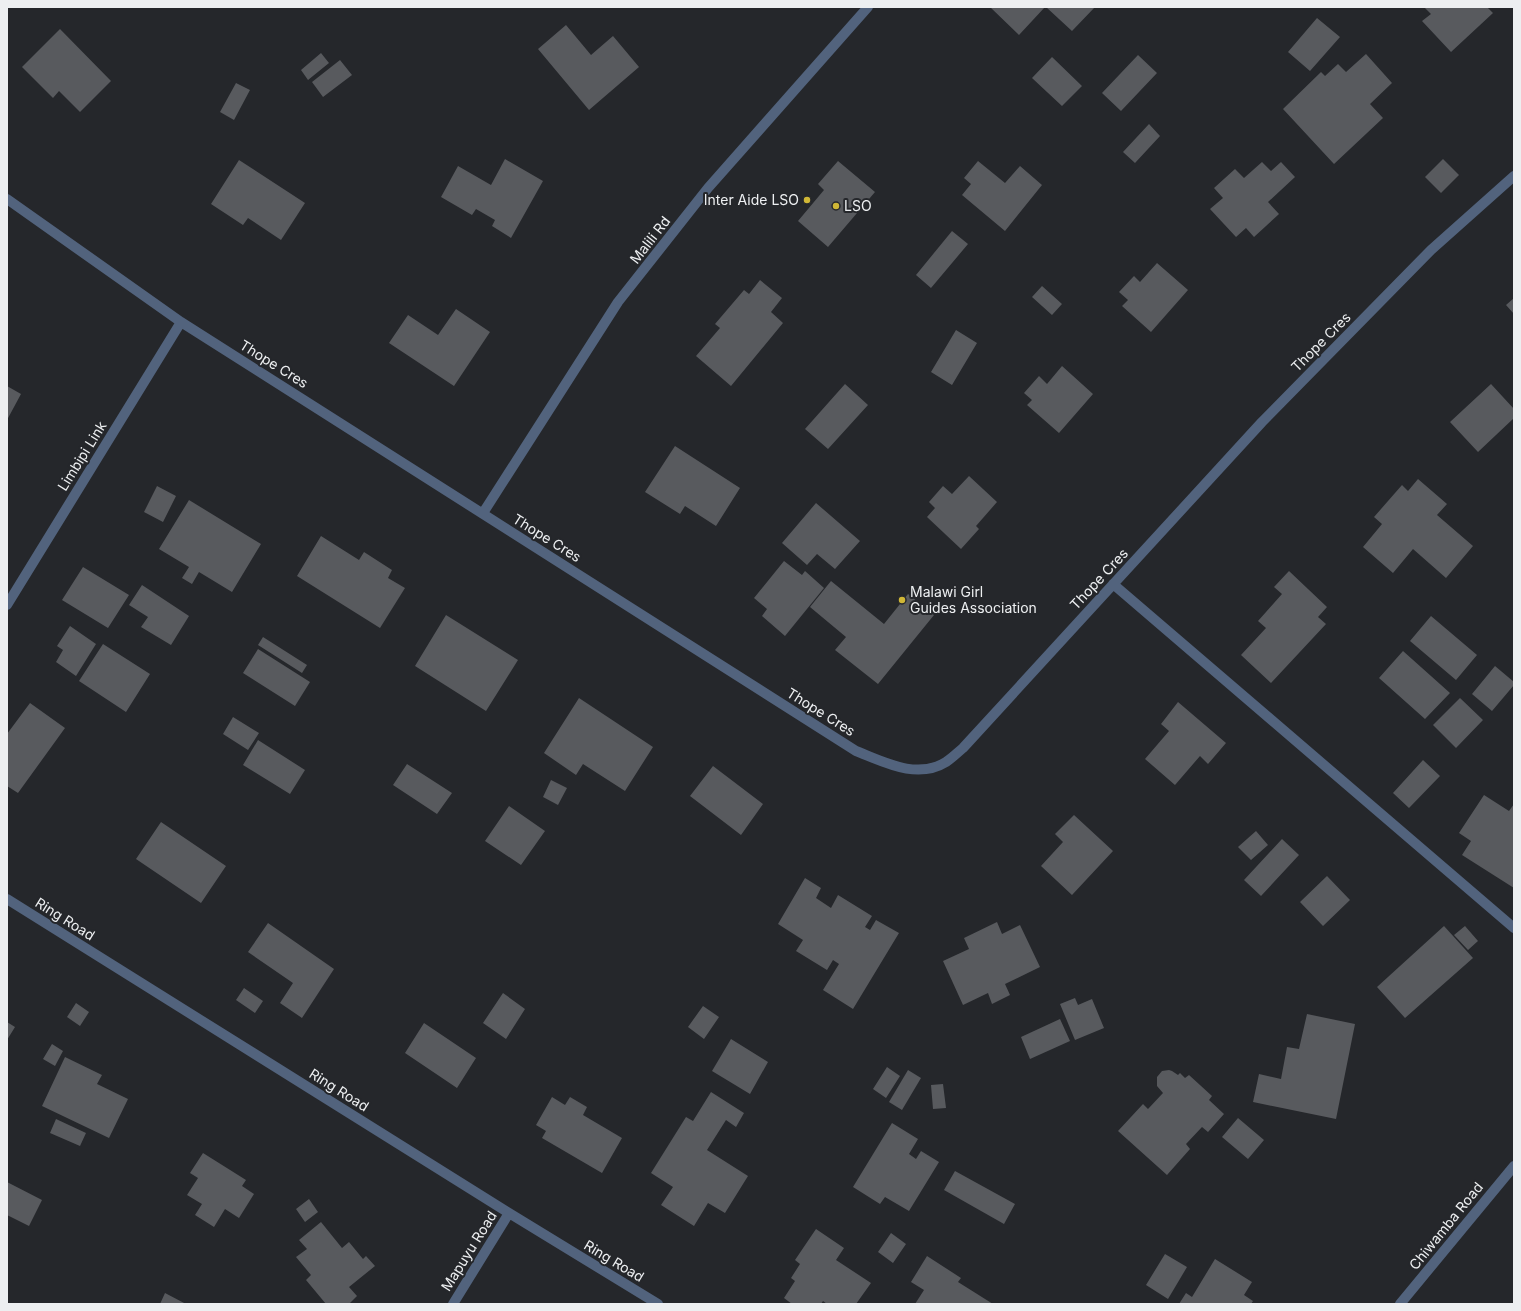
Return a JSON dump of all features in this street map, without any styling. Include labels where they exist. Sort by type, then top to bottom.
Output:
[{"type":"street","name":"Malili Rd","points":[[483,513],[618,302],[708,188],[868,7]]},
{"type":"street","name":"Thope Cres","points":[[7,199],[181,322],[856,751],[887,764],[911,770],[931,769],[946,762],[963,748],[1262,422],[1426,256],[1514,176]]},
{"type":"street","name":"Limbipi Link","points":[[7,605],[181,322]]},
{"type":"street","points":[[1113,584],[1514,928]]},
{"type":"street","name":"Ring Road","points":[[7,899],[509,1213],[658,1304]]},
{"type":"street","name":"Chiwamba Road","points":[[1400,1304],[1514,1166]]},
{"type":"street","name":"Mapuyu Road","points":[[453,1304],[509,1213]]},
{"type":"building","points":[[990,7],[1045,7],[1019,35]]},
{"type":"building","points":[[1046,7],[1095,7],[1072,31]]},
{"type":"building","points":[[1424,7],[1487,7],[1493,13],[1451,52],[1422,21],[1431,14]]},
{"type":"building","points":[[1317,18],[1340,37],[1310,71],[1288,52]]},
{"type":"building","points":[[566,25],[591,55],[613,36],[639,67],[589,110],[538,49]]},
{"type":"building","points":[[60,29],[111,81],[80,112],[59,91],[53,98],[22,67]]},
{"type":"building","points":[[321,53],[329,63],[308,80],[301,70]]},
{"type":"building","points":[[1366,54],[1392,83],[1370,104],[1383,118],[1334,164],[1283,109],[1321,72],[1325,76],[1338,64],[1346,72]]},
{"type":"building","points":[[1138,55],[1157,73],[1121,111],[1102,93]]},
{"type":"building","points":[[1052,57],[1082,86],[1062,106],[1032,78]]},
{"type":"building","points":[[340,60],[352,75],[323,97],[312,82]]},
{"type":"building","points":[[236,83],[250,90],[234,120],[220,112]]},
{"type":"building","points":[[1149,124],[1160,136],[1135,163],[1123,152]]},
{"type":"building","points":[[505,159],[543,181],[511,238],[492,226],[495,220],[476,209],[472,215],[441,197],[458,166],[491,185]]},
{"type":"building","points":[[1443,159],[1459,175],[1441,193],[1425,177]]},
{"type":"building","points":[[239,160],[305,203],[281,240],[248,218],[243,225],[211,204]]},
{"type":"building","name":"LSO","points":[[838,161],[875,192],[828,247],[798,221],[824,190],[818,184]]},
{"type":"building","points":[[978,161],[1005,183],[1020,166],[1042,185],[1005,231],[962,195],[971,184],[964,178]]},
{"type":"building","points":[[1262,162],[1271,171],[1281,162],[1295,177],[1268,202],[1279,214],[1254,237],[1246,228],[1236,237],[1210,209],[1223,198],[1214,188],[1235,169],[1244,178]]},
{"type":"building","points":[[952,231],[968,244],[931,288],[916,275]]},
{"type":"building","points":[[1157,263],[1188,290],[1151,332],[1122,306],[1128,300],[1119,292],[1134,276],[1140,282]]},
{"type":"building","points":[[760,280],[782,298],[771,312],[783,323],[731,386],[696,356],[720,328],[715,324],[744,290],[749,294]]},
{"type":"building","points":[[1042,286],[1062,304],[1052,315],[1032,297]]},
{"type":"building","points":[[1514,298],[1514,314],[1506,305]]},
{"type":"building","points":[[456,309],[490,332],[454,386],[389,343],[408,315],[438,335]]},
{"type":"building","points":[[956,330],[977,343],[952,385],[931,372]]},
{"type":"building","points":[[1062,366],[1093,394],[1059,433],[1027,405],[1032,400],[1024,393],[1039,376],[1047,384]]},
{"type":"building","points":[[845,384],[868,405],[828,449],[805,429]]},
{"type":"building","points":[[1491,384],[1514,409],[1514,418],[1478,452],[1450,422]]},
{"type":"building","points":[[7,386],[21,394],[7,420]]},
{"type":"building","points":[[675,446],[740,488],[716,526],[685,506],[680,514],[645,492]]},
{"type":"building","points":[[969,476],[997,502],[976,526],[979,529],[961,549],[927,517],[935,508],[929,502],[943,486],[952,494]]},
{"type":"building","points":[[1418,479],[1447,504],[1437,515],[1473,546],[1446,578],[1413,549],[1393,573],[1363,547],[1382,524],[1374,517],[1402,485],[1408,491]]},
{"type":"building","points":[[157,486],[176,496],[163,522],[144,512]]},
{"type":"building","points":[[189,500],[261,544],[232,592],[199,572],[192,584],[182,578],[189,567],[159,549]]},
{"type":"building","points":[[816,503],[860,541],[835,569],[817,554],[807,565],[782,543]]},
{"type":"building","points":[[321,536],[359,560],[364,552],[392,570],[388,578],[405,588],[380,628],[297,576]]},
{"type":"building","points":[[784,561],[802,575],[805,571],[824,588],[785,636],[762,616],[767,609],[754,598]]},
{"type":"building","points":[[83,567],[129,595],[108,628],[62,600]]},
{"type":"building","points":[[1289,571],[1327,607],[1318,617],[1326,624],[1271,683],[1241,655],[1266,628],[1258,621],[1282,594],[1274,587]]},
{"type":"building","points":[[831,581],[884,624],[908,594],[934,615],[878,684],[835,650],[846,637],[810,607]]},
{"type":"building","points":[[142,585],[189,616],[171,645],[141,627],[148,617],[129,605]]},
{"type":"building","points":[[446,615],[518,660],[486,711],[415,666]]},
{"type":"building","points":[[1431,616],[1477,655],[1456,680],[1410,641]]},
{"type":"building","points":[[70,626],[96,644],[76,676],[56,662],[63,650],[57,646]]},
{"type":"building","points":[[263,637],[307,665],[302,673],[258,645]]},
{"type":"building","points":[[103,644],[150,674],[126,712],[79,681]]},
{"type":"building","points":[[258,649],[310,682],[295,706],[243,673]]},
{"type":"building","points":[[1403,651],[1450,693],[1425,719],[1379,678]]},
{"type":"building","points":[[1495,666],[1514,682],[1514,685],[1492,711],[1472,694]]},
{"type":"building","points":[[579,698],[653,747],[625,791],[583,764],[576,775],[544,753]]},
{"type":"building","points":[[1460,698],[1483,720],[1456,748],[1433,725]]},
{"type":"building","points":[[1178,702],[1226,743],[1208,764],[1200,756],[1175,785],[1145,759],[1169,731],[1161,724]]},
{"type":"building","points":[[30,703],[65,728],[18,793],[7,786],[7,734]]},
{"type":"building","points":[[233,717],[259,733],[248,750],[223,734]]},
{"type":"building","points":[[258,740],[305,770],[290,794],[243,765]]},
{"type":"building","points":[[1423,760],[1440,776],[1409,808],[1393,793]]},
{"type":"building","points":[[407,764],[452,793],[437,814],[393,785]]},
{"type":"building","points":[[713,766],[763,804],[741,835],[690,796]]},
{"type":"building","points":[[551,780],[567,788],[558,805],[543,797]]},
{"type":"building","points":[[1484,795],[1509,811],[1514,804],[1514,888],[1462,855],[1471,841],[1459,833]]},
{"type":"building","points":[[509,806],[545,831],[521,865],[485,841]]},
{"type":"building","points":[[1074,815],[1113,851],[1072,895],[1041,866],[1063,842],[1055,834]]},
{"type":"building","points":[[161,822],[226,866],[201,903],[136,859]]},
{"type":"building","points":[[1256,831],[1268,845],[1251,860],[1238,847]]},
{"type":"building","points":[[1282,839],[1299,855],[1261,896],[1244,880]]},
{"type":"building","points":[[1327,876],[1350,900],[1323,926],[1300,902]]},
{"type":"building","points":[[805,878],[821,888],[816,898],[831,908],[838,895],[872,916],[865,927],[870,930],[876,920],[899,933],[853,1009],[823,990],[839,964],[833,960],[827,970],[796,951],[803,940],[778,924]]},
{"type":"building","points":[[997,922],[1002,934],[1020,925],[1040,967],[1005,984],[1010,995],[992,1004],[988,993],[963,1005],[943,961],[969,949],[964,938]]},
{"type":"building","points":[[268,923],[334,969],[302,1018],[280,1003],[293,983],[248,952]]},
{"type":"building","points":[[1444,926],[1473,958],[1405,1018],[1377,987]]},
{"type":"building","points":[[1465,926],[1478,941],[1468,950],[1454,935]]},
{"type":"building","points":[[244,988],[263,1001],[255,1013],[236,1000]]},
{"type":"building","points":[[503,993],[525,1009],[506,1039],[483,1023]]},
{"type":"building","points":[[1075,998],[1078,1005],[1092,999],[1104,1028],[1075,1040],[1060,1004]]},
{"type":"building","points":[[76,1003],[89,1012],[80,1026],[67,1017]]},
{"type":"building","points":[[703,1006],[719,1017],[704,1039],[688,1027]]},
{"type":"building","points":[[1307,1014],[1355,1024],[1336,1119],[1253,1102],[1259,1074],[1281,1079],[1287,1047],[1299,1049]]},
{"type":"building","points":[[1060,1019],[1070,1041],[1030,1059],[1021,1037]]},
{"type":"building","points":[[7,1022],[15,1027],[7,1040]]},
{"type":"building","points":[[424,1023],[476,1058],[457,1088],[405,1053]]},
{"type":"building","points":[[731,1039],[768,1062],[750,1094],[712,1071]]},
{"type":"building","points":[[52,1044],[63,1051],[55,1066],[43,1059]]},
{"type":"building","points":[[65,1057],[102,1075],[97,1084],[128,1099],[109,1138],[42,1106]]},
{"type":"building","points":[[887,1067],[900,1076],[886,1098],[873,1089]]},
{"type":"building","points":[[908,1070],[921,1078],[902,1110],[889,1102]]},
{"type":"building","points":[[1169,1070],[1178,1075],[1180,1073],[1185,1078],[1189,1075],[1212,1096],[1209,1100],[1224,1114],[1208,1132],[1202,1127],[1186,1144],[1190,1149],[1167,1175],[1118,1131],[1143,1104],[1148,1109],[1163,1093],[1157,1086],[1157,1077],[1162,1071]]},
{"type":"building","points":[[943,1084],[946,1108],[933,1109],[931,1085]]},
{"type":"building","points":[[711,1092],[744,1113],[736,1127],[726,1120],[707,1150],[748,1176],[725,1213],[708,1203],[694,1226],[661,1205],[673,1187],[651,1173],[686,1117],[693,1121]]},
{"type":"building","points":[[552,1097],[565,1105],[570,1097],[587,1107],[583,1115],[622,1138],[602,1173],[542,1138],[546,1131],[536,1125]]},
{"type":"building","points":[[1238,1118],[1264,1140],[1248,1159],[1222,1137]]},
{"type":"building","points":[[56,1119],[86,1133],[80,1146],[50,1133]]},
{"type":"building","points":[[892,1123],[918,1139],[909,1154],[916,1159],[921,1151],[939,1162],[909,1211],[885,1197],[880,1204],[853,1187]]},
{"type":"building","points":[[203,1153],[246,1180],[242,1186],[254,1194],[239,1218],[225,1209],[214,1227],[195,1215],[202,1204],[187,1195],[198,1178],[190,1173]]},
{"type":"building","points":[[955,1171],[1015,1204],[1004,1224],[944,1190]]},
{"type":"building","points":[[7,1182],[42,1200],[29,1226],[7,1215]]},
{"type":"building","points":[[309,1199],[318,1212],[305,1222],[296,1209]]},
{"type":"building","points":[[321,1222],[342,1248],[349,1242],[363,1259],[366,1256],[375,1266],[349,1287],[357,1296],[349,1304],[326,1304],[306,1280],[311,1275],[296,1257],[307,1249],[299,1240]]},
{"type":"building","points":[[816,1229],[844,1248],[836,1260],[871,1283],[856,1304],[827,1304],[823,1301],[821,1304],[792,1304],[784,1298],[795,1281],[791,1278],[800,1264],[795,1260]]},
{"type":"building","points":[[891,1233],[906,1244],[893,1263],[878,1252]]},
{"type":"building","points":[[1165,1254],[1187,1267],[1168,1299],[1146,1285]]},
{"type":"building","points":[[927,1256],[961,1278],[958,1282],[993,1304],[915,1304],[924,1290],[911,1282]]},
{"type":"building","points":[[1215,1259],[1252,1282],[1244,1295],[1253,1301],[1251,1304],[1179,1304],[1186,1293],[1192,1297]]},
{"type":"building","points":[[165,1293],[186,1304],[160,1304]]},
{"type":"place","name":"Inter Aide LSO","points":[[807,200]]},
{"type":"place","name":"LSO","points":[[836,206]]},
{"type":"place","name":"Malawi Girl Guides Association","points":[[902,600]]}]
